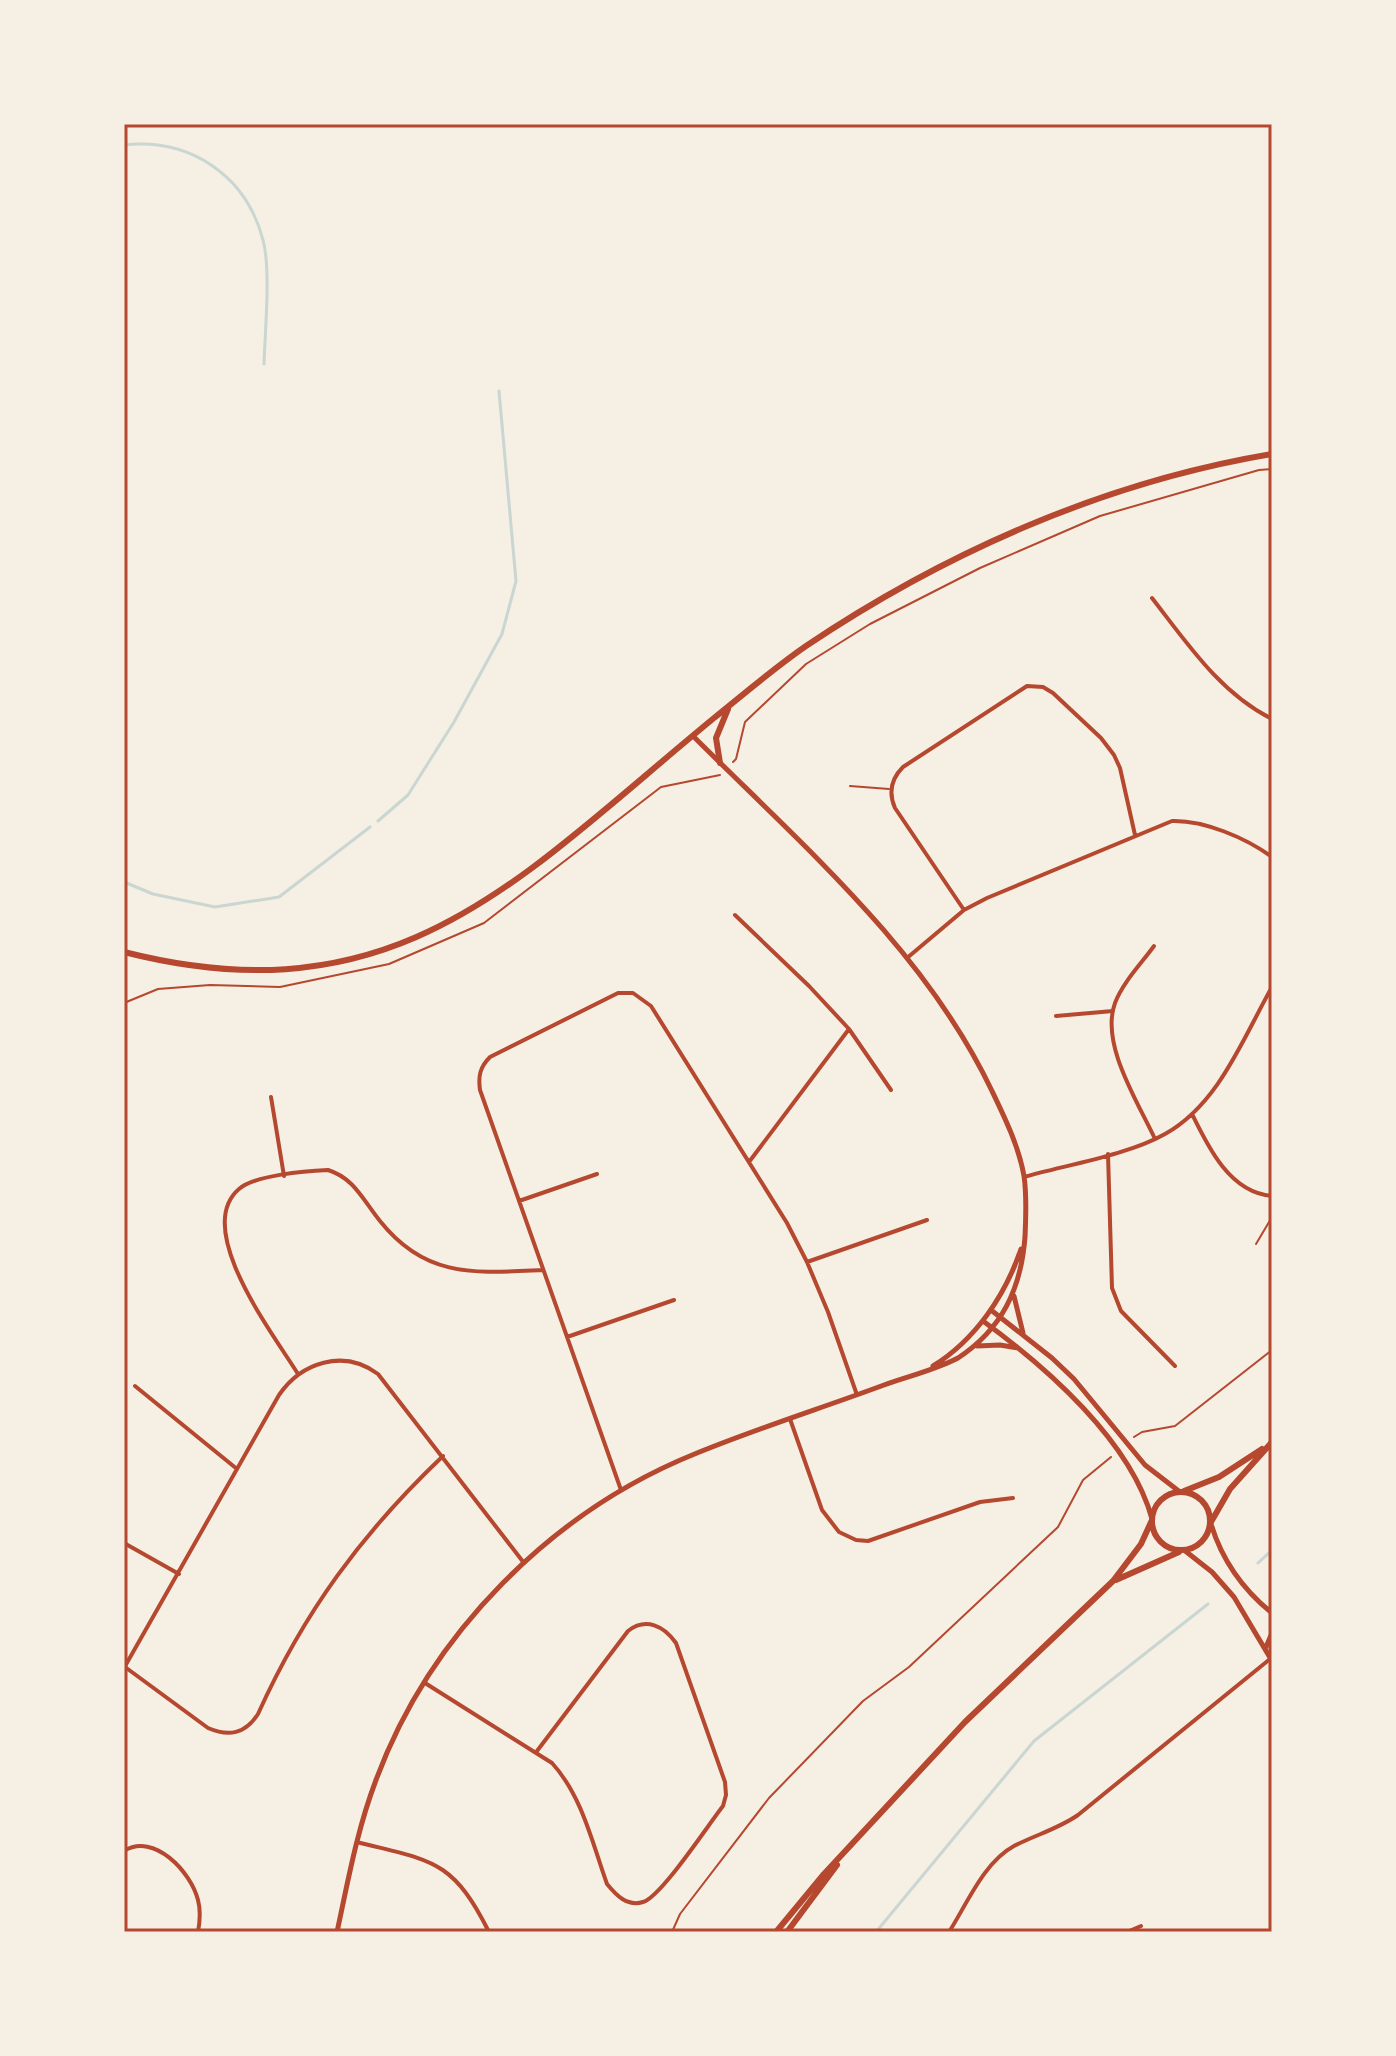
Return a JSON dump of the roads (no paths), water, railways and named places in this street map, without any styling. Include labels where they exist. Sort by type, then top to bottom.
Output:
[{"type":"main road","points":[[124,952],[207,969],[271,971],[333,963],[400,945],[442,927],[528,873],[730,706],[804,648],[863,610],[935,569],[1054,514],[1170,477],[1272,454]]},
{"type":"main road","points":[[720,763],[718,731],[730,706]]},
{"type":"main road","points":[[776,1932],[824,1874],[965,1722],[1113,1581],[1141,1544],[1161,1500],[1219,1477],[1271,1443]]},
{"type":"main road","points":[[1113,1581],[1202,1542],[1230,1489],[1271,1443]]},
{"type":"main road","points":[[1180,1492],[1193,1494],[1202,1500],[1209,1510],[1211,1523]]},
{"type":"main road","points":[[1152,1520],[1154,1532],[1161,1542],[1171,1549],[1184,1550]]},
{"type":"main road","points":[[787,1932],[846,1852]]},
{"type":"street","points":[[1152,598],[1206,668],[1255,709],[1272,719]]},
{"type":"street","points":[[964,910],[895,808],[891,789],[896,774],[903,767],[1017,690],[1037,686],[1053,693],[1110,748],[1120,768],[1135,835]]},
{"type":"street","points":[[337,1932],[356,1842],[384,1759],[425,1683],[458,1634],[524,1563],[570,1524],[621,1490],[693,1454],[946,1364],[974,1346],[1001,1318],[1014,1295],[1022,1269],[1027,1201],[1024,1177],[1010,1131],[982,1069],[947,1011],[880,925],[693,736]]},
{"type":"street","points":[[907,958],[964,910],[987,898],[1172,821],[1208,824],[1272,857]]},
{"type":"street","points":[[735,915],[849,1029],[891,1090]]},
{"type":"street","points":[[1154,946],[1122,989],[1113,1011],[1111,1035],[1118,1058],[1155,1139]]},
{"type":"street","points":[[1024,1177],[1155,1139],[1192,1114],[1222,1077],[1272,987]]},
{"type":"street","points":[[621,1490],[480,1090],[480,1071],[490,1057],[618,993],[633,993],[651,1006],[787,1223],[807,1262],[857,1395]]},
{"type":"street","points":[[1056,1016],[1113,1011]]},
{"type":"street","points":[[749,1162],[849,1029]]},
{"type":"street","points":[[271,1097],[284,1176]]},
{"type":"street","points":[[1192,1114],[1218,1163],[1258,1194],[1272,1196]]},
{"type":"street","points":[[1108,1154],[1112,1288],[1121,1311],[1175,1366]]},
{"type":"street","points":[[298,1374],[242,1282],[223,1233],[227,1205],[238,1190],[254,1181],[316,1171],[339,1174],[355,1186],[397,1239],[434,1264],[475,1273],[543,1270]]},
{"type":"street","points":[[519,1201],[597,1174]]},
{"type":"street","points":[[807,1262],[927,1220]]},
{"type":"street","points":[[916,1374],[950,1355],[983,1321],[1010,1278],[1024,1241]]},
{"type":"street","points":[[1014,1295],[1016,1316],[1023,1335]]},
{"type":"street","points":[[567,1337],[674,1300]]},
{"type":"street","points":[[991,1310],[1074,1379],[1145,1465],[1180,1492]]},
{"type":"street","points":[[983,1321],[1019,1348],[1075,1398],[1132,1470],[1143,1488],[1152,1520]]},
{"type":"street","points":[[974,1346],[996,1344],[1019,1348]]},
{"type":"street","points":[[443,1456],[387,1511],[338,1572],[295,1640],[252,1724],[242,1731],[221,1733],[208,1728],[124,1668],[279,1395],[298,1374],[327,1361],[352,1363],[371,1369],[391,1388],[443,1456],[524,1563]]},
{"type":"street","points":[[135,1386],[237,1469]]},
{"type":"street","points":[[790,1419],[822,1510],[829,1522],[850,1538],[874,1540],[980,1502],[1013,1498]]},
{"type":"street","points":[[1211,1523],[1222,1556],[1231,1570],[1272,1613]]},
{"type":"street","points":[[124,1543],[179,1574]]},
{"type":"street","points":[[949,1932],[998,1857],[1078,1815],[1271,1660],[1243,1609],[1224,1584],[1184,1550]]},
{"type":"street","points":[[425,1683],[537,1751],[563,1776],[581,1810],[607,1884],[627,1902],[637,1904],[655,1896],[723,1806],[726,1795],[725,1782],[676,1643],[665,1630],[655,1625],[636,1625],[628,1631],[537,1751]]},
{"type":"street","points":[[1266,1652],[1272,1633]]},
{"type":"street","points":[[356,1842],[426,1860],[447,1872],[466,1890],[489,1932]]},
{"type":"street","points":[[124,1851],[147,1845],[168,1856],[197,1896],[200,1916],[198,1932]]},
{"type":"street","points":[[1127,1932],[1141,1926]]},
{"type":"lane","points":[[850,786],[891,789]]},
{"type":"lane","points":[[1256,1244],[1272,1217]]},
{"type":"waterway","points":[[124,145],[148,144],[193,155],[229,180],[243,197],[255,217],[265,252],[264,364]]},
{"type":"waterway","points":[[378,821],[408,795],[454,722],[502,634],[516,581],[499,391]]},
{"type":"waterway","points":[[124,882],[153,894],[215,907],[279,897],[370,827]]},
{"type":"waterway","points":[[1258,1563],[1272,1550]]},
{"type":"waterway","points":[[876,1932],[1034,1741],[1208,1604]]}]
